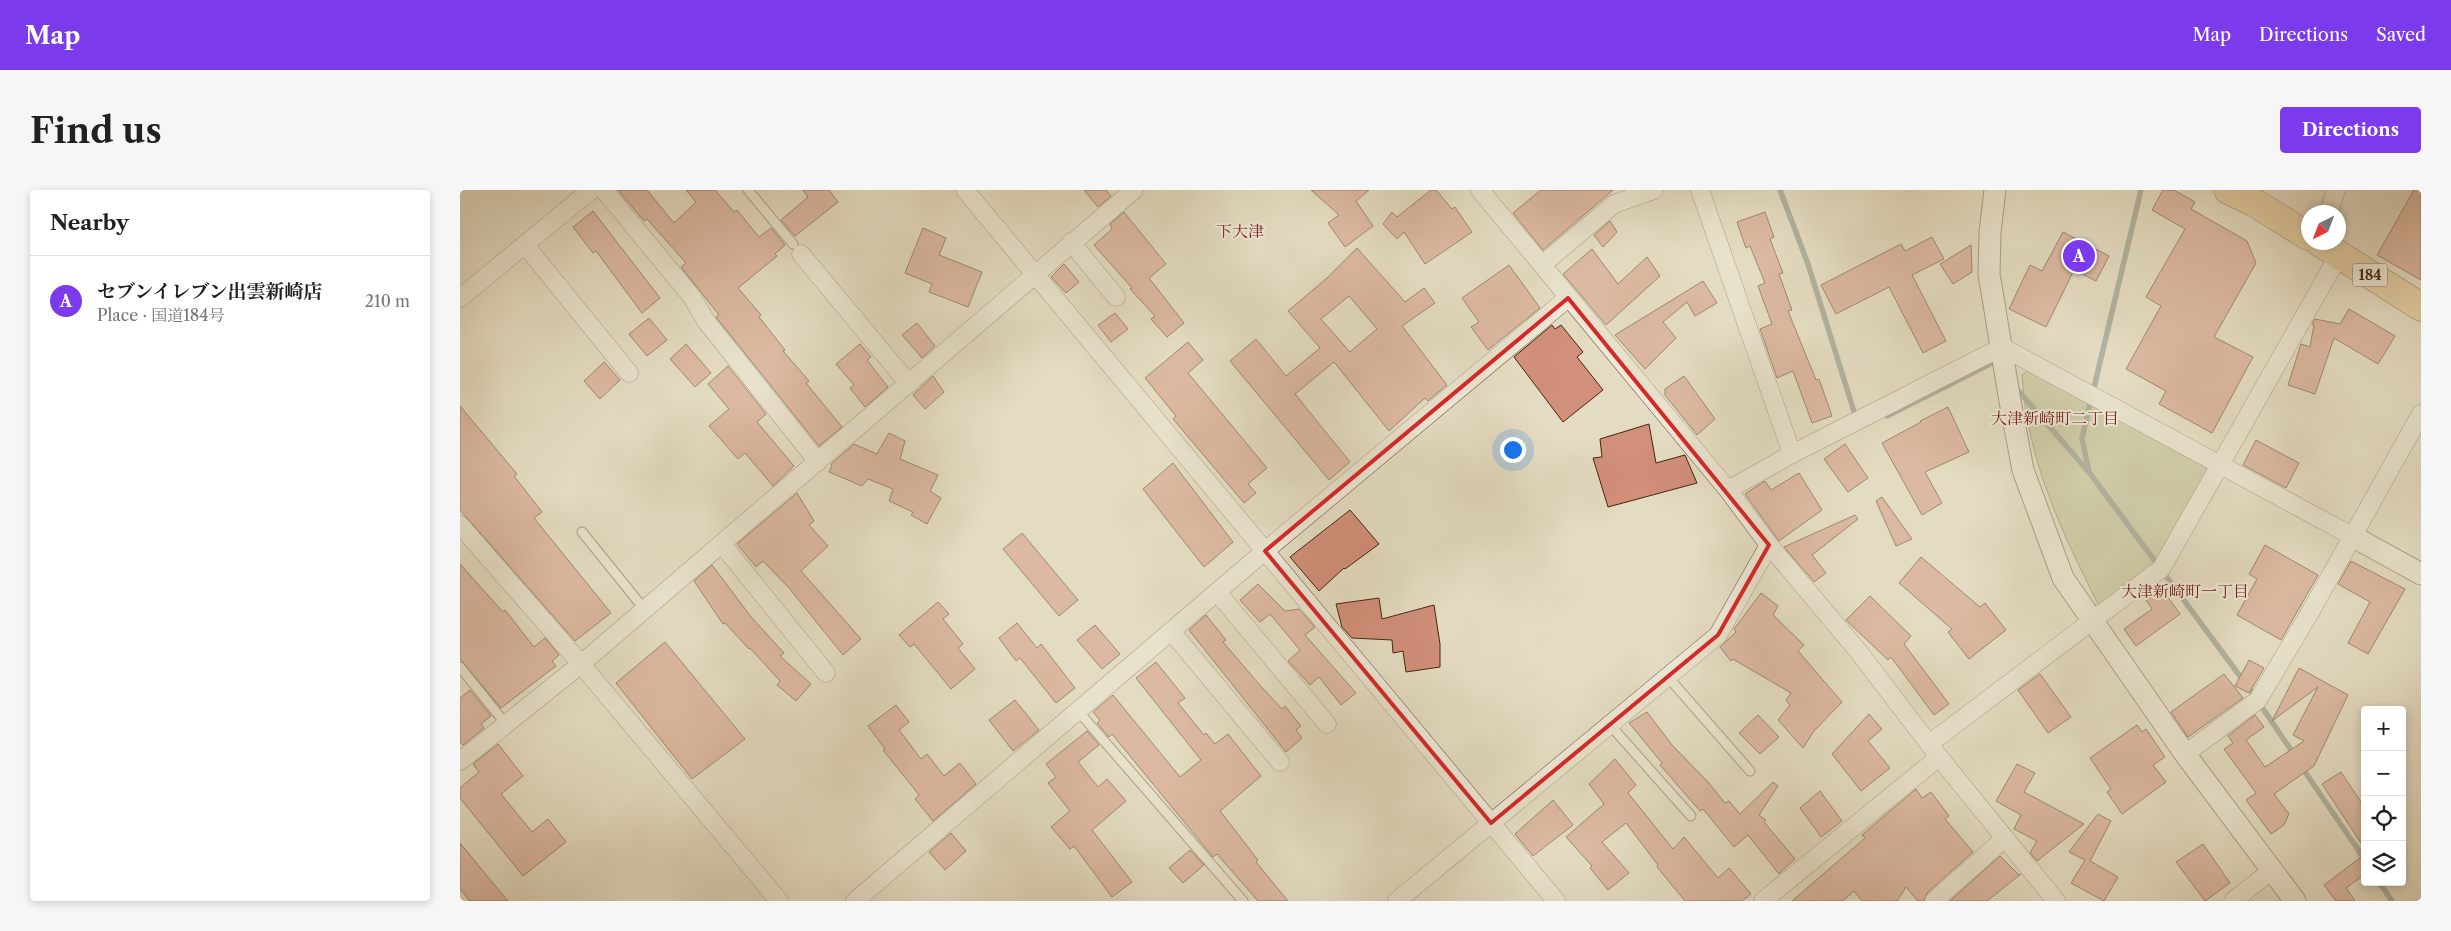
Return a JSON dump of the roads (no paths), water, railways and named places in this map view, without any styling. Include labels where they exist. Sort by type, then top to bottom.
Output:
[{"type":"highway","points":[[2228,190],[2255,203],[2301,232]]},
{"type":"highway","name":"184","points":[[2331,250],[2421,307]]},
{"type":"street","points":[[460,298],[591,190]]},
{"type":"street","points":[[604,190],[692,297],[706,321],[818,462]]},
{"type":"street","points":[[965,190],[1556,901]]},
{"type":"street","points":[[460,760],[581,664],[645,610],[1010,298],[1071,242],[1134,190]]},
{"type":"street","points":[[1480,190],[1728,490],[1769,545],[1858,651],[1934,751],[2056,901]]},
{"type":"street","points":[[1542,265],[1614,204],[1654,190]]},
{"type":"street","points":[[1700,190],[1792,454]]},
{"type":"street","points":[[1995,190],[1990,232],[1989,274],[2023,470],[2063,578],[2185,754],[2294,901]]},
{"type":"street","points":[[2331,205],[2336,190]]},
{"type":"street","points":[[1071,242],[1116,297]]},
{"type":"street","points":[[524,245],[629,373]]},
{"type":"street","points":[[797,249],[909,384]]},
{"type":"street","points":[[1763,901],[1934,751],[2161,569],[2219,464],[2328,250]]},
{"type":"street","points":[[855,901],[1265,551],[1568,298]]},
{"type":"street","points":[[1728,490],[1792,454],[2002,347]]},
{"type":"street","points":[[2002,347],[2421,574]]},
{"type":"street","points":[[2185,754],[2258,700],[2308,616],[2421,414]]},
{"type":"street","points":[[460,525],[581,664],[779,901]]},
{"type":"street","points":[[722,544],[826,673]]},
{"type":"street","points":[[1397,901],[1718,635],[1769,545]]},
{"type":"street","points":[[1217,592],[1327,724]]},
{"type":"street","points":[[1171,631],[1280,762]]},
{"type":"street","points":[[1934,901],[2004,839]]},
{"type":"street","points":[[2233,901],[2271,871]]},
{"type":"lane","points":[[748,190],[797,249]]},
{"type":"lane","points":[[582,532],[645,610]]},
{"type":"lane","points":[[460,667],[506,723]]},
{"type":"lane","points":[[1668,677],[1750,771]]},
{"type":"lane","points":[[1078,711],[1243,901]]},
{"type":"lane","points":[[1610,725],[1691,816]]},
{"type":"waterway","points":[[1780,190],[1808,264],[1856,418]]},
{"type":"waterway","points":[[2141,190],[2082,438],[2089,472],[2251,691],[2295,756]]},
{"type":"waterway","points":[[1887,416],[1994,362],[1998,366]]},
{"type":"waterway","points":[[2015,387],[2088,471]]},
{"type":"waterway","points":[[2301,766],[2361,854]]},
{"type":"waterway","points":[[2382,886],[2392,901]]},
{"type":"place","name":"セブンイレブン出雲新崎店","points":[[2079,256]]},
{"type":"district","name":"下大津","points":[[1240,231]]},
{"type":"district","name":"大津新崎町二丁目","points":[[2055,418]]},
{"type":"district","name":"大津新崎町一丁目","points":[[2185,591]]}]
